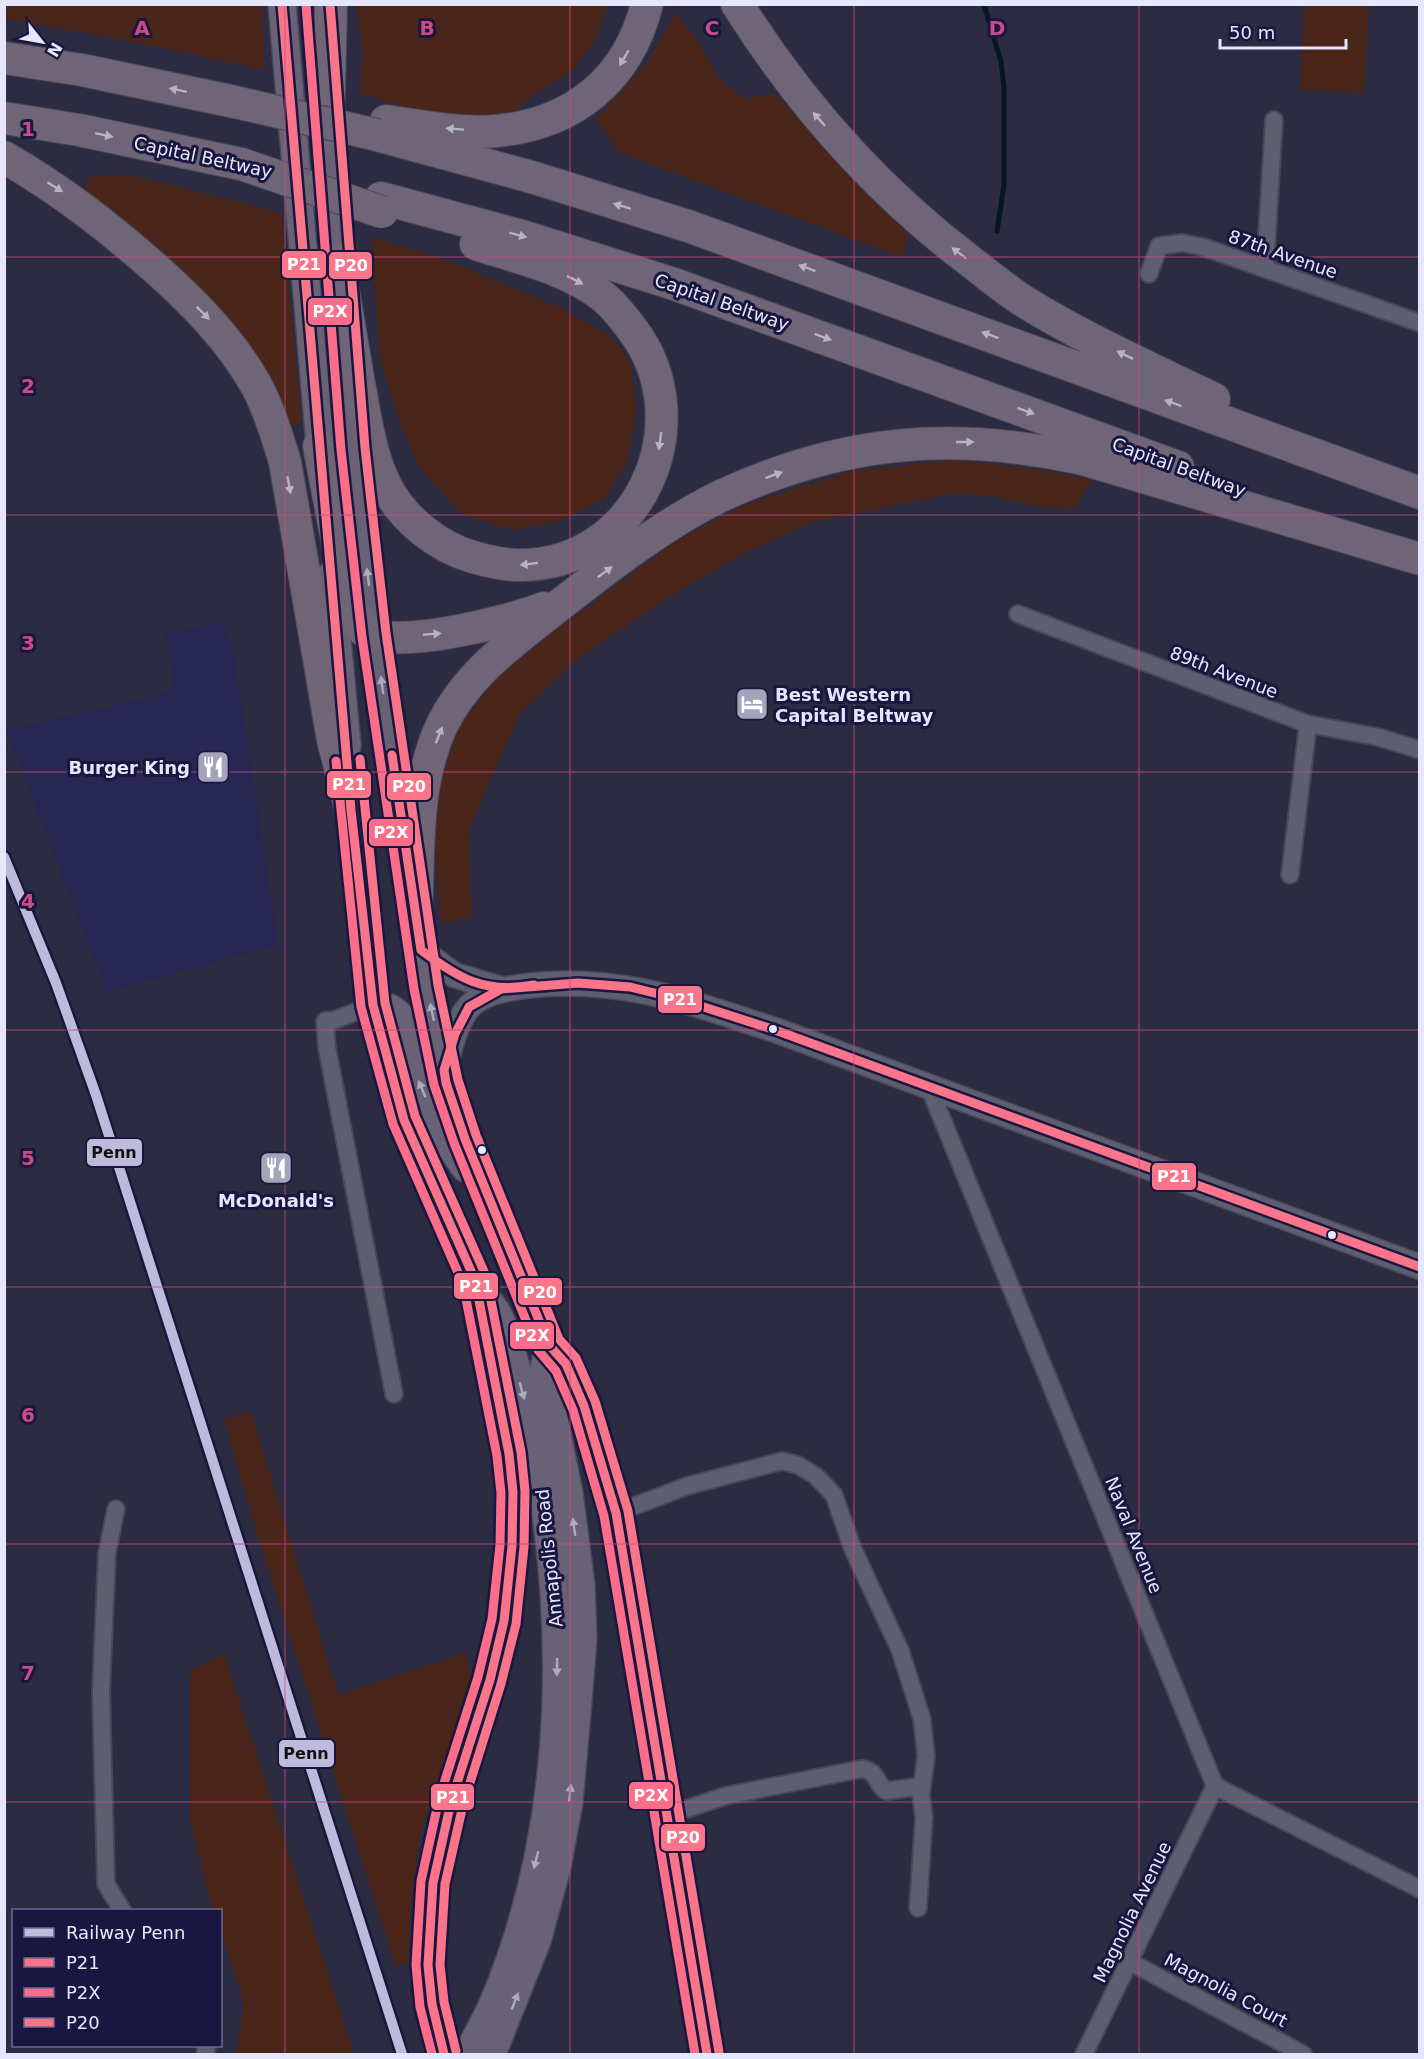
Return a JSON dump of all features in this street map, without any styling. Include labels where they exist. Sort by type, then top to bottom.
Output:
[{"type":"highway","points":[[328,136],[331,4]]},
{"type":"highway","points":[[376,128],[494,131],[534,126],[568,112],[597,92],[619,66],[636,39],[647,4]]},
{"type":"highway","points":[[736,4],[802,99],[845,149],[936,235],[988,275],[1022,300],[1063,324],[1366,474]]},
{"type":"highway","points":[[4,58],[82,70],[376,128],[691,227],[1419,494]]},
{"type":"highway","name":"Capital Beltway","points":[[4,118],[79,130],[241,164],[381,205],[525,237],[674,284],[1419,557]]},
{"type":"highway","points":[[4,158],[71,198],[108,226],[214,325],[256,386],[273,423],[285,462],[333,740],[351,810]]},
{"type":"highway","points":[[338,259],[374,460],[387,489],[413,522],[461,553],[517,565],[571,556],[598,541],[620,524],[636,504],[649,479],[659,449],[663,419],[660,390],[651,362],[626,321],[602,296],[559,272],[381,205]]},
{"type":"highway","points":[[416,920],[423,791],[429,762],[441,728],[455,700],[473,677],[567,600],[675,522],[722,495],[817,460],[869,449],[928,442],[992,443],[1027,447],[1079,458],[1419,557]]},
{"type":"highway","points":[[320,446],[350,608],[357,623],[365,632],[387,638],[465,630],[497,624],[567,600]]},
{"type":"main road","name":"Annapolis Road","points":[[282,4],[351,810],[373,1005],[404,1120],[475,1280],[498,1313],[524,1393],[553,1568],[558,1651],[552,1768],[538,1852],[515,1941],[477,2050]]},
{"type":"main road","name":"Annapolis Road","points":[[318,4],[353,449],[374,635],[416,920],[444,1070],[465,1139],[549,1345],[544,1369],[569,1492],[581,1585],[583,1638],[578,1701],[569,1802],[557,1867],[537,1941],[477,2050]]},
{"type":"main road","points":[[373,1005],[388,1006],[397,1011],[403,1020],[418,1081],[442,1135],[495,1211]]},
{"type":"main road","points":[[444,2055],[432,2004],[428,1965],[433,1883],[438,1852],[504,1621],[512,1546],[513,1492],[509,1454],[475,1280]]},
{"type":"street","points":[[1265,268],[1274,120]]},
{"type":"street","name":"87th Avenue","points":[[1149,274],[1159,246],[1182,243],[1265,268],[1419,323]]},
{"type":"street","name":"89th Avenue","points":[[1018,615],[1308,724],[1378,737],[1419,750]]},
{"type":"street","points":[[1290,875],[1308,724]]},
{"type":"street","points":[[421,950],[454,975],[501,989],[578,983],[630,987],[678,999],[775,1030],[1419,1267]]},
{"type":"street","points":[[444,1070],[455,1034],[469,1007],[501,989]]},
{"type":"street","points":[[373,1005],[335,1020],[325,1020],[327,1048],[394,1394]]},
{"type":"street","name":"Naval Avenue","points":[[929,1087],[1215,1786]]},
{"type":"street","points":[[549,1345],[566,1364],[584,1406],[616,1513],[707,2055]]},
{"type":"street","points":[[616,1513],[687,1486],[782,1461],[798,1465],[816,1476],[834,1495],[852,1547],[900,1650],[925,1739],[922,1786],[924,1817],[918,1908]]},
{"type":"street","points":[[116,1509],[107,1553],[101,1692],[106,1884],[121,1909]]},
{"type":"street","points":[[666,1816],[725,1796],[861,1769],[868,1769],[878,1776],[880,1786],[886,1791],[922,1786]]},
{"type":"street","points":[[1215,1786],[1419,1889]]},
{"type":"street","name":"Magnolia Avenue","points":[[1084,2055],[1215,1786]]},
{"type":"street","name":"Magnolia Court","points":[[1130,1962],[1303,2055]]},
{"type":"shaded area","points":[[4,5],[262,5],[265,70],[109,37],[5,19]]},
{"type":"shaded area","points":[[356,5],[608,5],[597,37],[575,69],[535,94],[502,121],[429,113],[396,105],[359,92],[363,53]]},
{"type":"shaded area","points":[[1304,5],[1369,5],[1364,93],[1300,90]]},
{"type":"shaded area","points":[[675,13],[696,38],[718,77],[744,99],[774,93],[908,234],[902,257],[620,153],[596,119],[648,62]]},
{"type":"shaded area","points":[[130,175],[282,213],[302,423],[288,427],[85,192],[88,177]]},
{"type":"shaded area","points":[[371,237],[446,260],[562,308],[612,338],[631,363],[636,412],[627,463],[605,499],[555,523],[514,530],[464,516],[420,469],[399,421],[380,359]]},
{"type":"shaded area","points":[[955,460],[1049,471],[1091,480],[1075,509],[1043,508],[998,497],[954,493],[808,524],[741,555],[672,595],[576,660],[521,712],[468,834],[472,917],[441,923],[435,847],[441,780],[459,727],[496,679],[561,626],[677,540],[743,505],[852,471]]},
{"type":"shaded area","points":[[224,623],[235,662],[278,945],[107,992],[6,730],[153,697],[174,687],[166,633]]},
{"type":"shaded area","points":[[251,1412],[338,1695],[466,1653],[472,1681],[420,1835],[410,1914],[409,1962],[396,1967],[254,1525],[224,1419]]},
{"type":"shaded area","points":[[224,1654],[354,2054],[236,2054],[244,2004],[222,1934],[222,1909],[213,1909],[190,1822],[190,1671]]},
{"type":"waterway","points":[[984,4],[1001,62],[1004,87],[1004,185],[997,231]]},
{"type":"rail line","name":"Penn","points":[[4,857],[56,983],[96,1095],[402,2054]]},
{"type":"transit line","name":"P21","points":[[282,4],[351,810],[373,1005],[404,1120],[475,1280],[509,1454],[513,1492],[512,1546],[504,1621],[490,1680],[451,1802],[433,1883],[428,1965],[432,2004],[444,2054]]},
{"type":"transit line","name":"P20","points":[[330,4],[365,448],[386,633],[438,985],[458,1080],[476,1135],[559,1339],[576,1358],[595,1401],[628,1511],[719,2052]]},
{"type":"transit line","name":"P2X","points":[[306,5],[341,450],[362,637],[414,989],[434,1085],[454,1143],[538,1350],[556,1371],[573,1410],[604,1516],[695,2054]]},
{"type":"transit line","name":"P21","points":[[392,755],[421,950],[448,969],[473,982],[501,987],[534,985]]},
{"type":"transit line","name":"P20","points":[[360,759],[385,1003],[415,1116],[486,1276],[521,1452],[525,1491],[524,1547],[516,1624],[501,1684],[463,1805],[445,1884],[440,1965],[444,2002],[456,2051]]},
{"type":"transit line","name":"P2X","points":[[336,761],[361,1007],[393,1124],[463,1284],[497,1456],[501,1493],[500,1545],[492,1619],[478,1677],[439,1799],[421,1881],[416,1965],[420,2007],[432,2054]]},
{"type":"transit line","name":"P21","points":[[707,2054],[616,1513],[584,1406],[566,1364],[549,1345],[465,1139],[446,1083],[444,1070],[455,1034],[469,1007],[501,989],[578,983],[630,987],[679,999],[775,1030],[1420,1267]]},
{"type":"place","name":"Best Western Capital Beltway","points":[[752,704]]},
{"type":"place","name":"Burger King","points":[[213,767]]},
{"type":"place","name":"McDonald's","points":[[276,1168]]}]
